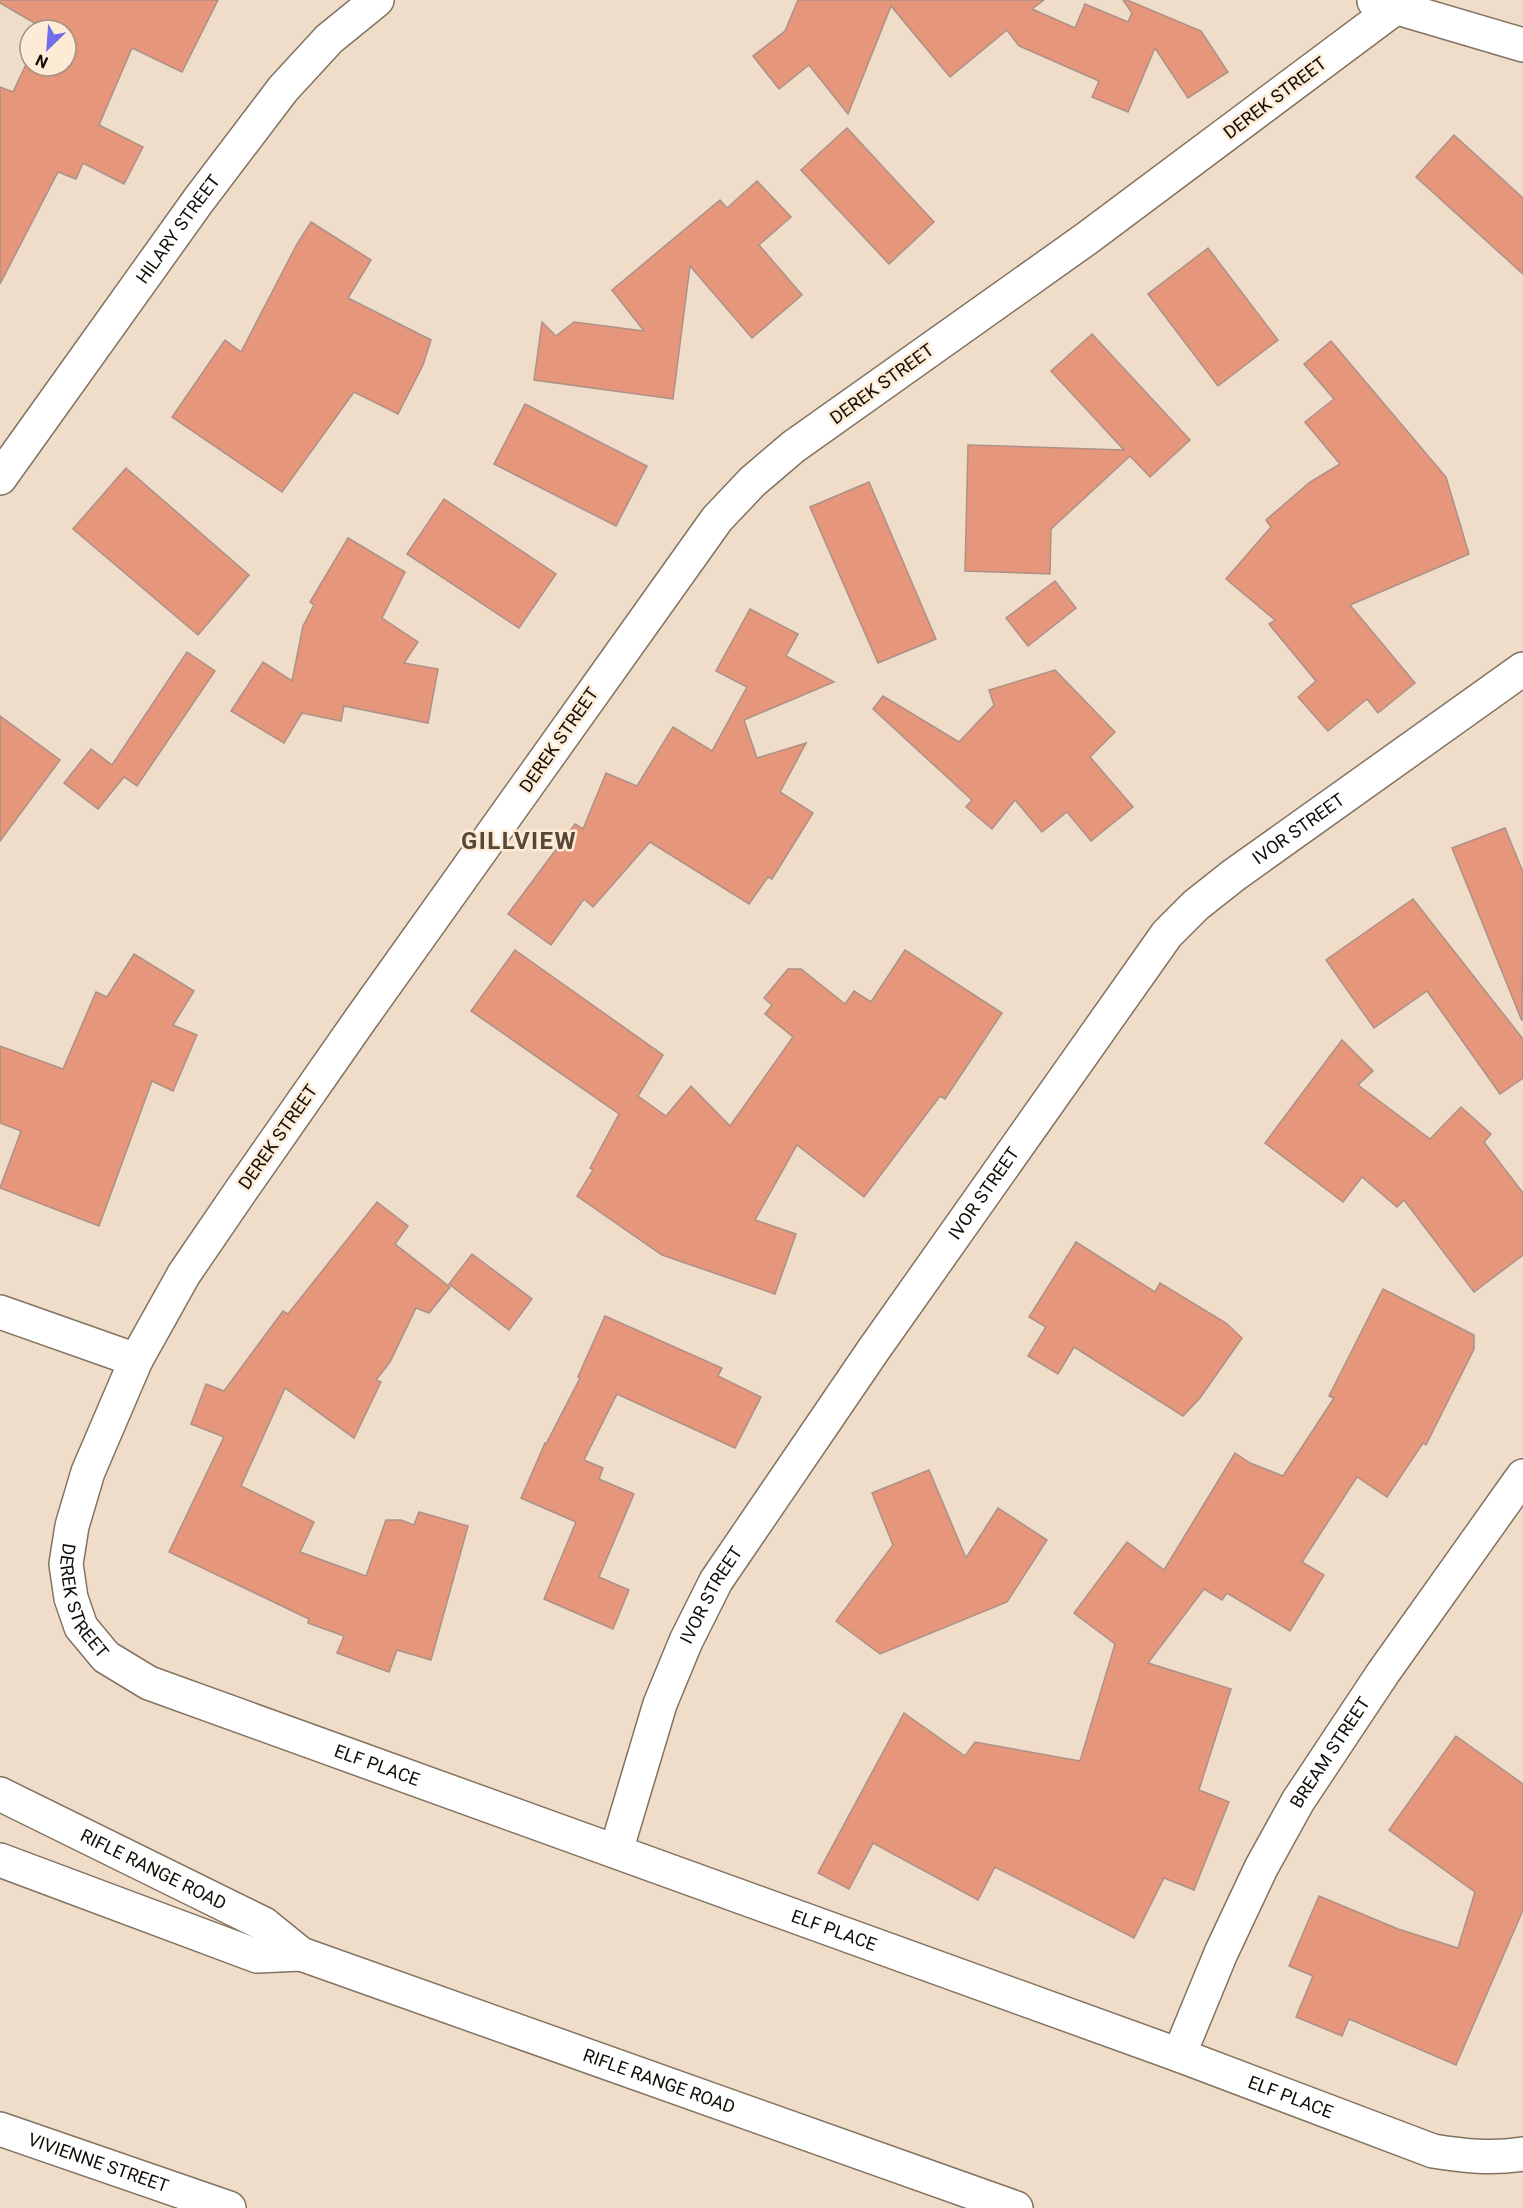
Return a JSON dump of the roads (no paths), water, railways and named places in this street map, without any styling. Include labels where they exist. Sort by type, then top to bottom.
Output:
[{"type":"street","name":"HILARY STREET","points":[[0,478],[198,201],[283,89],[329,39],[377,0]]},
{"type":"street","points":[[1382,4],[1523,45]]},
{"type":"street","name":"DEREK STREET","points":[[149,1683],[106,1657],[81,1627],[71,1598],[66,1564],[72,1526],[88,1472],[136,1360],[184,1274],[360,1020],[717,519],[745,489],[794,447],[1086,239],[1382,4]]},
{"type":"street","name":"IVOR STREET","points":[[616,1851],[660,1704],[686,1641],[716,1581],[865,1362],[1167,934],[1196,905],[1234,875],[1523,669]]},
{"type":"street","points":[[0,1312],[136,1360]]},
{"type":"street","name":"BREAM STREET","points":[[1179,2055],[1221,1953],[1256,1878],[1298,1801],[1383,1673],[1523,1476]]},
{"type":"street","name":"ELF PLACE","points":[[149,1683],[1179,2055],[1433,2151],[1469,2157],[1504,2157],[1523,2154]]},
{"type":"street","name":"RIFLE RANGE ROAD","points":[[0,1794],[264,1924],[301,1954],[1016,2208]]},
{"type":"street","name":"RIFLE RANGE ROAD","points":[[0,1860],[257,1956],[301,1954]]},
{"type":"street","name":"VIVIENNE STREET","points":[[0,2129],[229,2208]]},
{"type":"district","name":"GILLVIEW","points":[[519,841]]}]
